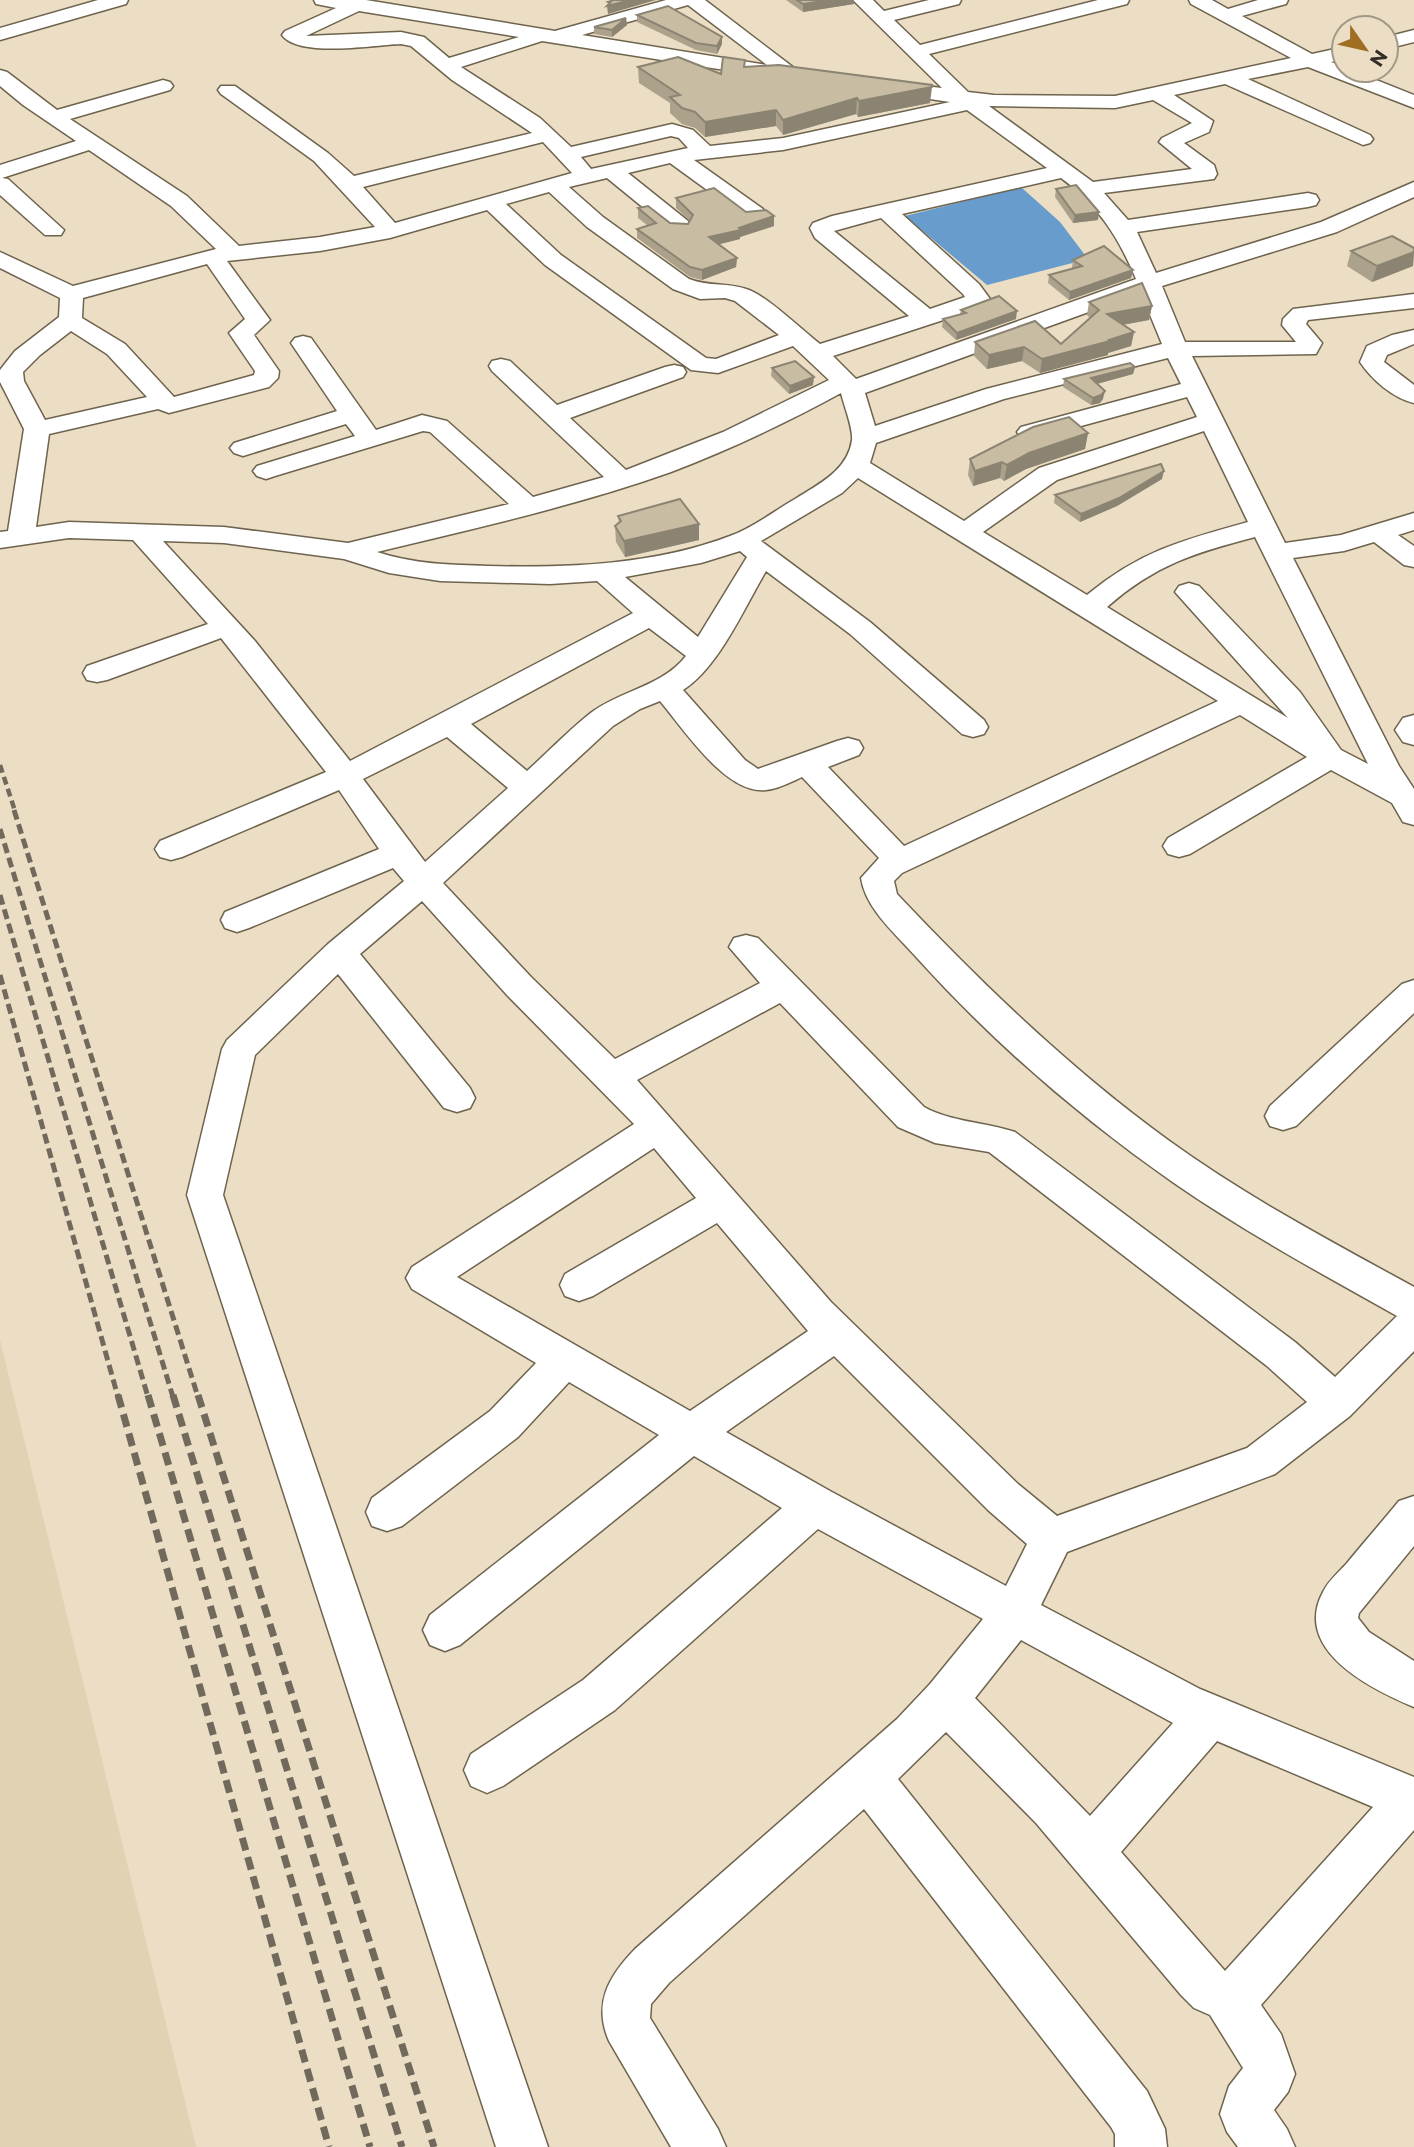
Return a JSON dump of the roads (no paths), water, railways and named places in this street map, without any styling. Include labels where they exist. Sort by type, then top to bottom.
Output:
[{"type":"street","points":[[0,34],[119,0]]},
{"type":"street","points":[[323,0],[798,75],[693,0]]},
{"type":"street","points":[[382,0],[351,5],[292,35],[295,39],[310,43],[409,39],[428,48],[460,76],[533,122],[586,176]]},
{"type":"street","points":[[446,65],[687,0]]},
{"type":"street","points":[[862,0],[967,100],[1066,170],[1088,189],[1123,227],[1176,349],[1328,658],[1385,768],[1408,805]]},
{"type":"street","points":[[880,18],[952,0]]},
{"type":"street","points":[[915,52],[1120,0]]},
{"type":"street","points":[[1198,0],[1311,61],[1414,102]]},
{"type":"street","points":[[1226,15],[1279,0]]},
{"type":"street","points":[[866,85],[967,100],[1115,102],[1330,56]]},
{"type":"street","points":[[0,76],[91,143],[179,201],[223,254],[257,318],[256,323],[241,333],[267,371],[266,378],[175,407],[169,406],[161,401],[116,349],[69,320]]},
{"type":"street","points":[[1225,77],[1297,107],[1363,139]]},
{"type":"street","points":[[1391,93],[1414,85]]},
{"type":"street","points":[[54,117],[163,86]]},
{"type":"street","points":[[228,90],[297,139],[349,184],[390,231]]},
{"type":"street","points":[[1088,189],[1206,174],[1206,170],[1169,142],[1202,128],[1203,121],[1156,93]]},
{"type":"street","points":[[0,259],[71,294],[223,254],[320,244],[390,231],[553,184],[674,156],[783,144],[967,100]]},
{"type":"street","points":[[567,154],[672,130],[685,134],[704,152]]},
{"type":"street","points":[[349,184],[548,135]]},
{"type":"street","points":[[0,172],[91,143]]},
{"type":"street","points":[[674,156],[755,214]]},
{"type":"street","points":[[926,318],[823,233],[821,228],[832,223],[1066,170]]},
{"type":"street","points":[[612,171],[680,226]]},
{"type":"street","points":[[0,184],[53,230]]},
{"type":"street","points":[[522,2147],[205,1195],[239,1049],[340,953],[411,868],[527,788],[603,719],[630,702],[665,688],[687,674],[702,654],[752,548],[856,467],[865,438],[848,385],[817,353],[743,296],[726,291],[700,292],[681,284],[595,222],[553,184]]},
{"type":"street","points":[[348,551],[528,506],[621,479],[699,450],[848,385],[1149,283],[1329,227],[1414,189]]},
{"type":"street","points":[[1123,227],[1308,200]]},
{"type":"street","points":[[492,203],[553,260],[700,365],[718,366],[796,337]]},
{"type":"street","points":[[817,353],[978,299],[977,295],[887,212]]},
{"type":"street","points":[[71,294],[73,308],[69,320],[22,356],[11,372],[12,381],[37,429],[11,538],[69,530],[143,535],[224,535],[348,551],[389,565],[440,573],[550,576],[604,572],[752,548],[860,628],[973,727]]},
{"type":"street","points":[[865,438],[995,394],[1085,369],[1176,349],[1300,351],[1311,346],[1294,324],[1301,314],[1414,301]]},
{"type":"street","points":[[1409,342],[1376,351],[1372,362],[1379,372],[1414,396]]},
{"type":"street","points":[[303,343],[370,440]]},
{"type":"street","points":[[501,366],[621,479]]},
{"type":"street","points":[[554,415],[674,372]]},
{"type":"street","points":[[1030,432],[1196,387]]},
{"type":"street","points":[[37,429],[161,401]]},
{"type":"street","points":[[243,448],[352,414]]},
{"type":"street","points":[[965,533],[1048,474],[1084,460],[1213,420]]},
{"type":"street","points":[[266,471],[422,423],[438,426],[528,506]]},
{"type":"street","points":[[856,467],[1408,805]]},
{"type":"street","points":[[1278,552],[1331,546],[1414,521]]},
{"type":"street","points":[[1088,609],[1135,572],[1159,559],[1190,547],[1264,526]]},
{"type":"street","points":[[1379,533],[1414,559]]},
{"type":"street","points":[[143,535],[263,668],[411,868],[519,986],[613,1076],[817,1314],[1003,1497],[1052,1538]]},
{"type":"street","points":[[604,572],[651,615],[702,654]]},
{"type":"street","points":[[1189,592],[1290,699],[1330,757]]},
{"type":"street","points":[[171,849],[345,776],[651,615]]},
{"type":"street","points":[[97,673],[226,627]]},
{"type":"street","points":[[665,688],[744,776],[765,780],[848,748]]},
{"type":"street","points":[[1240,703],[900,861],[882,871],[877,878],[878,890],[886,902],[972,994],[1086,1094],[1156,1150],[1236,1205],[1315,1253],[1414,1306]]},
{"type":"street","points":[[450,723],[527,788]]},
{"type":"street","points":[[1414,725],[1410,730],[1414,735]]},
{"type":"street","points":[[1179,846],[1330,757]]},
{"type":"street","points":[[807,764],[900,861]]},
{"type":"street","points":[[237,920],[411,868]]},
{"type":"street","points":[[746,947],[911,1117],[929,1129],[944,1133],[985,1135],[1002,1142],[1281,1354],[1336,1402]]},
{"type":"street","points":[[340,953],[457,1098]]},
{"type":"street","points":[[613,1076],[785,985]]},
{"type":"street","points":[[1283,1116],[1414,993]]},
{"type":"street","points":[[657,1128],[425,1278],[815,1505],[1014,1615],[1184,1704],[1412,1800],[1241,1990],[1227,1998]]},
{"type":"street","points":[[579,1285],[721,1202]]},
{"type":"street","points":[[700,2147],[626,2024],[624,2006],[634,1985],[652,1966],[867,1776],[946,1700],[1014,1615],[1052,1538],[1261,1461],[1336,1402],[1414,1325]]},
{"type":"street","points":[[445,1630],[692,1433],[836,1333]]},
{"type":"street","points":[[387,1512],[504,1424],[564,1360]]},
{"type":"street","points":[[487,1770],[598,1695],[815,1505]]},
{"type":"street","points":[[1414,1516],[1339,1604],[1336,1617],[1339,1632],[1355,1648],[1414,1685]]},
{"type":"street","points":[[946,1700],[1014,1766],[1091,1851],[1198,1978],[1211,1991],[1227,1998],[1267,2061],[1270,2074],[1247,2104],[1245,2114],[1269,2147]]},
{"type":"street","points":[[1091,1851],[1210,1715]]},
{"type":"street","points":[[867,1776],[1129,2109],[1140,2129],[1141,2147]]},
{"type":"water","points":[[1021,187],[1060,222],[1088,259],[987,285],[905,216]]},
{"type":"railway","points":[[0,765],[15,811]]},
{"type":"railway","points":[[14,810],[198,1397]]},
{"type":"railway","points":[[0,829],[173,1397]]},
{"type":"railway","points":[[0,895],[148,1397]]},
{"type":"railway","points":[[0,975],[118,1397]]},
{"type":"railway","points":[[118,1395],[329,2147]]},
{"type":"railway","points":[[148,1395],[370,2147]]},
{"type":"railway","points":[[173,1395],[402,2147]]},
{"type":"railway","points":[[198,1395],[434,2147]]}]
